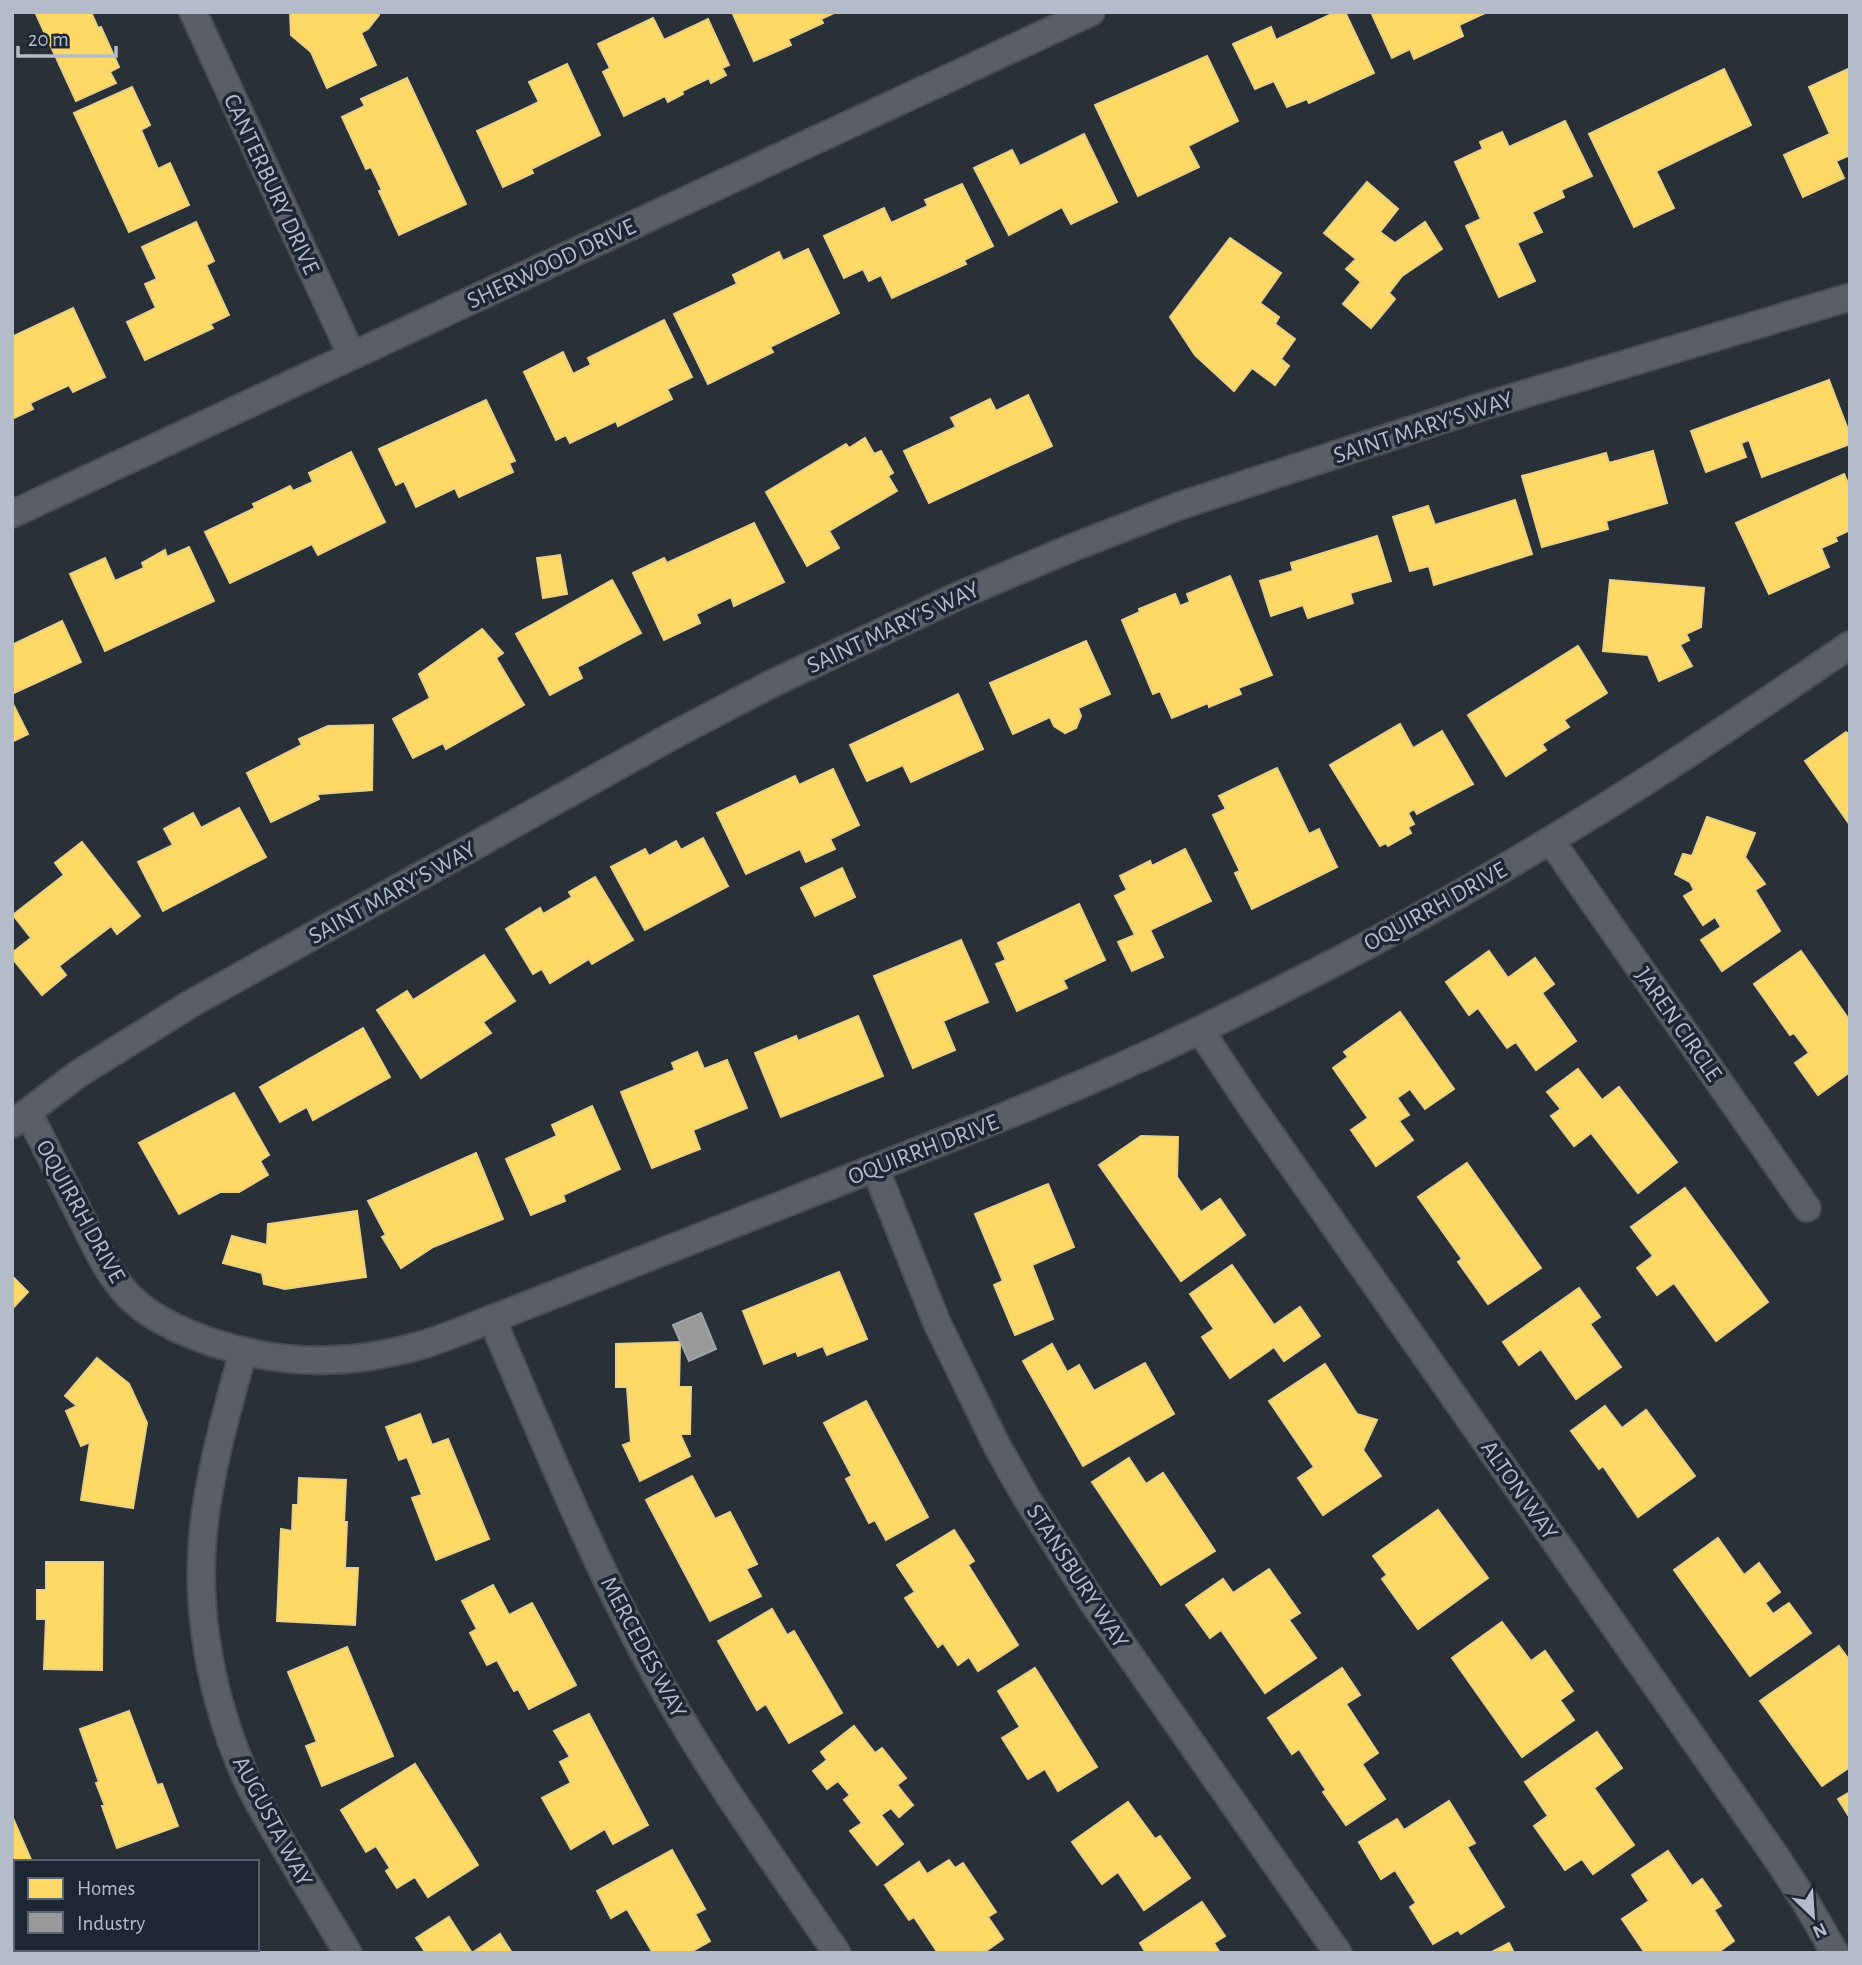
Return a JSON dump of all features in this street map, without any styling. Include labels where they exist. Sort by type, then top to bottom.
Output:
[{"type":"street","name":"CANTERBURY DRIVE","points":[[193,12],[352,356]]},
{"type":"street","name":"SHERWOOD DRIVE","points":[[12,514],[1091,12]]},
{"type":"street","name":"SAINT MARY'S WAY","points":[[20,1118],[78,1074],[192,1003],[658,743],[771,684],[958,596],[1179,506],[1481,407],[1850,297]]},
{"type":"street","name":"OQUIRRH DRIVE","points":[[20,1118],[107,1267],[127,1295],[157,1317],[197,1337],[243,1352],[289,1360],[334,1362],[419,1346],[1046,1100],[1200,1030],[1321,970],[1551,841],[1664,770],[1850,645]]},
{"type":"street","name":"JAREN CIRCLE","points":[[1551,841],[1807,1208]]},
{"type":"street","name":"ALTON WAY","points":[[1200,1030],[1776,1857],[1835,1953]]},
{"type":"street","name":"STANSBURY WAY","points":[[875,1168],[937,1323],[966,1387],[1026,1497],[1092,1601],[1338,1953]]},
{"type":"street","name":"MERCEDES WAY","points":[[492,1319],[574,1511],[657,1677],[729,1795],[837,1953]]},
{"type":"street","name":"AUGUSTA WAY","points":[[243,1352],[207,1499],[202,1586],[204,1628],[210,1664],[218,1703],[245,1775],[263,1811],[348,1953]]},
{"type":"building: Homes","points":[[35,12],[91,12],[98,28],[101,27],[119,67],[110,72],[116,83],[76,101]]},
{"type":"building: Homes","points":[[290,12],[378,12],[379,15],[368,29],[361,33],[376,65],[327,88],[311,52],[291,35]]},
{"type":"building: Homes","points":[[732,12],[836,12],[821,19],[823,23],[788,39],[791,45],[754,61]]},
{"type":"building: Homes","points":[[1336,12],[1345,12],[1374,73],[1309,103],[1307,99],[1287,107],[1274,81],[1255,89],[1233,44],[1271,27],[1276,40]]},
{"type":"building: Homes","points":[[1371,12],[1487,12],[1459,25],[1463,36],[1414,59],[1410,49],[1392,58]]},
{"type":"building: Homes","points":[[653,18],[664,40],[708,19],[729,65],[722,68],[726,75],[711,83],[709,78],[682,91],[683,94],[668,102],[665,96],[624,116],[603,72],[610,68],[598,44]]},
{"type":"building: Homes","points":[[1207,56],[1238,121],[1188,146],[1199,167],[1138,196],[1095,105]]},
{"type":"building: Homes","points":[[567,64],[600,135],[531,169],[533,173],[503,187],[477,131],[539,102],[529,82]]},
{"type":"building: Homes","points":[[1850,68],[1850,155],[1836,161],[1844,178],[1803,197],[1784,155],[1830,134],[1809,87]]},
{"type":"building: Homes","points":[[1724,69],[1751,125],[1656,171],[1674,208],[1634,227],[1589,134]]},
{"type":"building: Homes","points":[[407,78],[466,204],[399,235],[371,167],[366,169],[342,117],[365,106],[361,99]]},
{"type":"building: Homes","points":[[132,87],[150,125],[141,130],[158,169],[170,163],[189,205],[129,232],[74,113]]},
{"type":"building: Homes","points":[[1565,121],[1592,176],[1561,190],[1564,197],[1532,212],[1542,232],[1517,243],[1535,281],[1499,297],[1466,226],[1481,219],[1455,162],[1483,149],[1480,142],[1502,132],[1509,147]]},
{"type":"building: Homes","points":[[1084,134],[1117,202],[1071,224],[1062,207],[1009,235],[974,168],[1012,150],[1020,166]]},
{"type":"building: Homes","points":[[1367,182],[1398,209],[1380,232],[1395,243],[1425,222],[1442,249],[1402,276],[1389,293],[1395,299],[1371,328],[1343,304],[1361,282],[1346,269],[1356,259],[1324,233]]},
{"type":"building: Homes","points":[[962,184],[993,246],[964,260],[966,264],[892,298],[881,275],[869,281],[863,269],[844,278],[824,236],[884,208],[891,223],[928,206],[925,200]]},
{"type":"building: Homes","points":[[196,222],[214,261],[206,265],[229,315],[210,324],[213,328],[145,360],[127,322],[156,308],[145,284],[157,279],[142,247]]},
{"type":"building: Homes","points":[[1230,238],[1281,273],[1260,303],[1279,317],[1275,324],[1295,339],[1281,359],[1289,366],[1275,385],[1252,368],[1234,391],[1195,355],[1170,317]]},
{"type":"building: Homes","points":[[808,249],[839,313],[770,347],[773,352],[708,384],[674,314],[737,284],[733,275],[779,252],[783,261]]},
{"type":"building: Homes","points":[[73,308],[105,377],[73,392],[69,385],[30,403],[33,409],[12,419],[12,337]]},
{"type":"building: Homes","points":[[664,320],[692,377],[667,389],[672,399],[618,426],[616,421],[570,443],[566,435],[556,440],[524,372],[563,352],[573,374],[591,365],[588,358]]},
{"type":"building: Homes","points":[[1829,380],[1850,435],[1850,444],[1762,477],[1749,440],[1741,443],[1746,457],[1706,472],[1691,431]]},
{"type":"building: Homes","points":[[1028,395],[1052,446],[929,503],[904,451],[956,427],[951,418],[990,399],[996,411]]},
{"type":"building: Homes","points":[[486,400],[515,461],[509,463],[513,472],[459,497],[455,488],[416,507],[404,481],[396,485],[379,449]]},
{"type":"building: Homes","points":[[865,438],[874,454],[881,451],[893,473],[888,476],[897,491],[829,531],[839,548],[807,566],[766,492],[846,444],[849,448]]},
{"type":"building: Homes","points":[[1653,451],[1667,503],[1606,521],[1608,529],[1542,547],[1522,476],[1606,453],[1609,463]]},
{"type":"building: Homes","points":[[351,452],[385,522],[318,555],[312,544],[230,583],[205,532],[255,508],[253,504],[290,486],[293,491],[313,482],[309,473]]},
{"type":"building: Homes","points":[[1844,474],[1850,488],[1850,530],[1835,537],[1837,541],[1821,548],[1829,567],[1769,594],[1736,523]]},
{"type":"building: Homes","points":[[1515,500],[1532,554],[1434,585],[1429,566],[1410,571],[1393,517],[1428,506],[1435,525]]},
{"type":"building: Homes","points":[[754,523],[784,582],[734,606],[731,597],[696,614],[700,623],[664,640],[633,573],[664,558],[667,563]]},
{"type":"building: Homes","points":[[1377,536],[1391,581],[1350,593],[1353,603],[1308,618],[1303,605],[1271,616],[1260,581],[1293,571],[1291,563]]},
{"type":"building: Homes","points":[[189,547],[214,601],[105,651],[70,574],[105,558],[115,581],[144,568],[142,563],[165,550],[167,557]]},
{"type":"building: Homes","points":[[560,555],[567,594],[543,598],[537,558]]},
{"type":"building: Homes","points":[[1230,576],[1272,675],[1238,688],[1241,694],[1209,707],[1208,703],[1172,718],[1160,691],[1153,694],[1122,620],[1140,612],[1139,609],[1175,594],[1180,606],[1190,602],[1187,594]]},
{"type":"building: Homes","points":[[612,580],[641,633],[577,667],[582,678],[550,695],[516,634]]},
{"type":"building: Homes","points":[[1610,580],[1704,588],[1701,627],[1686,634],[1689,640],[1680,645],[1692,666],[1659,681],[1648,655],[1603,651]]},
{"type":"building: Homes","points":[[62,621],[81,662],[12,694],[12,645]]},
{"type":"building: Homes","points":[[482,629],[503,653],[496,658],[524,705],[446,749],[443,743],[413,758],[393,719],[430,698],[419,674]]},
{"type":"building: Homes","points":[[1086,641],[1110,694],[1078,708],[1081,716],[1076,728],[1065,733],[1054,726],[1050,717],[1013,734],[990,683]]},
{"type":"building: Homes","points":[[1578,646],[1607,693],[1564,720],[1569,727],[1542,744],[1546,750],[1506,776],[1468,715]]},
{"type":"building: Homes","points":[[958,694],[983,749],[911,782],[903,765],[867,781],[850,745]]},
{"type":"building: Homes","points":[[12,702],[28,734],[12,742]]},
{"type":"building: Homes","points":[[1400,724],[1413,748],[1442,731],[1473,784],[1417,814],[1414,809],[1408,813],[1414,824],[1408,827],[1411,833],[1388,846],[1386,843],[1380,846],[1330,765]]},
{"type":"building: Homes","points":[[373,725],[372,790],[319,794],[319,799],[271,822],[247,773],[302,745],[299,739],[328,726]]},
{"type":"building: Homes","points":[[1846,732],[1850,736],[1850,825],[1805,761]]},
{"type":"building: Homes","points":[[1277,768],[1309,834],[1319,829],[1337,867],[1252,909],[1235,873],[1240,871],[1213,815],[1226,809],[1219,796]]},
{"type":"building: Homes","points":[[833,769],[859,825],[830,839],[835,849],[806,862],[800,849],[746,874],[717,813],[795,776],[799,785]]},
{"type":"building: Homes","points":[[239,808],[266,857],[163,911],[138,862],[173,845],[164,829],[193,813],[201,828]]},
{"type":"building: Homes","points":[[1707,817],[1755,833],[1745,857],[1765,884],[1755,890],[1780,931],[1722,971],[1701,940],[1721,927],[1715,917],[1703,925],[1684,896],[1694,890],[1690,882],[1675,874],[1683,854],[1692,856]]},
{"type":"building: Homes","points":[[703,838],[728,886],[645,930],[611,867],[645,849],[649,856],[676,841],[681,850]]},
{"type":"building: Homes","points":[[82,842],[140,916],[117,934],[111,926],[59,966],[66,975],[42,995],[12,958],[12,953],[31,938],[13,915],[64,875],[55,863]]},
{"type":"building: Homes","points":[[1185,849],[1211,901],[1150,930],[1163,957],[1132,971],[1118,942],[1135,935],[1115,896],[1127,890],[1120,876],[1150,861],[1152,866]]},
{"type":"building: Homes","points":[[842,868],[855,897],[815,916],[801,888]]},
{"type":"building: Homes","points":[[595,877],[633,940],[592,964],[589,959],[550,983],[542,969],[533,974],[506,929],[540,908],[543,914],[572,897],[569,892]]},
{"type":"building: Homes","points":[[1079,904],[1105,960],[1063,980],[1067,988],[1017,1011],[996,964],[1006,960],[998,943]]},
{"type":"building: Homes","points":[[961,940],[988,1002],[943,1021],[955,1050],[913,1068],[874,976]]},
{"type":"building: Homes","points":[[1489,951],[1508,978],[1535,958],[1554,984],[1542,993],[1576,1041],[1536,1070],[1516,1042],[1507,1048],[1478,1008],[1469,1015],[1446,982]]},
{"type":"building: Homes","points":[[1801,951],[1850,1021],[1850,1072],[1818,1095],[1795,1063],[1809,1053],[1794,1033],[1790,1035],[1754,984]]},
{"type":"building: Homes","points":[[484,955],[515,1001],[483,1022],[491,1033],[421,1078],[377,1010],[407,991],[413,1000]]},
{"type":"building: Homes","points":[[1400,1012],[1454,1089],[1425,1109],[1410,1089],[1397,1098],[1409,1115],[1399,1121],[1413,1140],[1376,1166],[1351,1130],[1368,1118],[1333,1068],[1348,1057],[1344,1052]]},
{"type":"building: Homes","points":[[858,1016],[883,1076],[781,1117],[755,1053],[796,1036],[798,1041]]},
{"type":"building: Homes","points":[[363,1028],[390,1077],[313,1120],[307,1107],[280,1122],[260,1087]]},
{"type":"building: Homes","points":[[697,1052],[704,1069],[727,1060],[747,1108],[693,1130],[700,1149],[652,1168],[621,1092],[675,1070],[672,1063]]},
{"type":"building: Homes","points":[[1578,1069],[1602,1100],[1619,1087],[1677,1162],[1638,1193],[1591,1133],[1574,1146],[1551,1116],[1561,1109],[1547,1092]]},
{"type":"building: Homes","points":[[234,1093],[269,1155],[260,1161],[268,1175],[239,1192],[220,1192],[179,1214],[139,1143]]},
{"type":"building: Homes","points":[[592,1106],[620,1169],[563,1195],[565,1201],[531,1215],[506,1159],[557,1136],[552,1125]]},
{"type":"building: Homes","points":[[1141,1136],[1178,1137],[1177,1177],[1201,1212],[1220,1199],[1245,1235],[1181,1281],[1099,1165]]},
{"type":"building: Homes","points":[[476,1153],[503,1219],[433,1247],[401,1268],[382,1237],[386,1235],[368,1201]]},
{"type":"building: Homes","points":[[1467,1163],[1541,1268],[1488,1304],[1458,1262],[1462,1259],[1418,1197]]},
{"type":"building: Homes","points":[[1048,1184],[1074,1247],[1032,1265],[1053,1319],[1015,1335],[994,1285],[1003,1281],[975,1214]]},
{"type":"building: Homes","points":[[1685,1188],[1768,1302],[1716,1341],[1674,1283],[1657,1295],[1637,1268],[1653,1256],[1631,1227]]},
{"type":"building: Homes","points":[[357,1211],[366,1277],[285,1289],[264,1284],[262,1273],[223,1263],[232,1236],[267,1245],[268,1224]]},
{"type":"building: Homes","points":[[1232,1265],[1274,1325],[1300,1307],[1320,1336],[1284,1361],[1274,1347],[1230,1378],[1202,1337],[1214,1329],[1190,1294]]},
{"type":"building: Homes","points":[[839,1272],[867,1339],[827,1355],[823,1346],[798,1356],[796,1351],[764,1364],[743,1311]]},
{"type":"building: Homes","points":[[12,1276],[28,1292],[12,1309]]},
{"type":"building: Homes","points":[[1579,1288],[1600,1317],[1590,1324],[1621,1367],[1576,1399],[1541,1349],[1519,1365],[1503,1342]]},
{"type":"building: Homes","points":[[680,1342],[679,1387],[691,1387],[690,1434],[680,1434],[690,1456],[640,1481],[623,1445],[631,1442],[627,1387],[616,1387],[616,1344]]},
{"type":"building: Homes","points":[[1052,1344],[1067,1372],[1079,1365],[1094,1391],[1145,1363],[1174,1414],[1083,1466],[1023,1361]]},
{"type":"building: Homes","points":[[97,1358],[129,1384],[147,1423],[133,1508],[81,1500],[90,1442],[81,1446],[66,1411],[77,1406],[65,1396]]},
{"type":"building: Homes","points":[[1325,1364],[1357,1414],[1377,1420],[1363,1450],[1381,1476],[1323,1515],[1298,1478],[1314,1467],[1269,1401]]},
{"type":"building: Homes","points":[[866,1401],[928,1517],[886,1540],[875,1520],[869,1523],[846,1479],[852,1476],[824,1423]]},
{"type":"building: Homes","points":[[1605,1406],[1622,1428],[1646,1410],[1695,1476],[1638,1517],[1603,1466],[1599,1469],[1571,1431]]},
{"type":"building: Homes","points":[[420,1414],[432,1445],[448,1439],[489,1539],[436,1560],[412,1498],[422,1495],[407,1457],[399,1460],[386,1427]]},
{"type":"building: Homes","points":[[1129,1458],[1146,1484],[1163,1473],[1215,1551],[1161,1585],[1092,1482]]},
{"type":"building: Homes","points":[[692,1476],[715,1519],[730,1512],[757,1564],[746,1569],[761,1596],[710,1621],[646,1500]]},
{"type":"building: Homes","points":[[299,1478],[346,1480],[345,1568],[358,1568],[355,1625],[277,1621],[281,1529],[292,1531],[293,1505],[298,1505]]},
{"type":"building: Homes","points":[[1438,1510],[1488,1578],[1418,1629],[1382,1579],[1387,1575],[1373,1556]]},
{"type":"building: Homes","points":[[954,1530],[974,1561],[968,1565],[1018,1645],[978,1671],[969,1657],[958,1665],[943,1643],[938,1647],[905,1598],[915,1592],[897,1565]]},
{"type":"building: Homes","points":[[1718,1538],[1744,1575],[1759,1563],[1780,1592],[1765,1603],[1773,1614],[1789,1603],[1811,1633],[1750,1676],[1674,1570]]},
{"type":"building: Homes","points":[[46,1562],[103,1562],[102,1670],[44,1669],[46,1619],[37,1619],[37,1590],[46,1590]]},
{"type":"building: Homes","points":[[1269,1569],[1300,1613],[1289,1620],[1316,1658],[1265,1693],[1221,1630],[1210,1638],[1186,1605],[1223,1579],[1233,1593]]},
{"type":"building: Homes","points":[[493,1585],[509,1615],[532,1603],[576,1685],[529,1709],[518,1689],[514,1691],[497,1660],[487,1665],[470,1633],[477,1629],[462,1601]]},
{"type":"building: Homes","points":[[772,1609],[787,1635],[794,1631],[842,1713],[789,1743],[766,1704],[757,1710],[718,1641]]},
{"type":"building: Homes","points":[[1502,1622],[1531,1661],[1545,1651],[1573,1691],[1560,1700],[1574,1720],[1522,1757],[1452,1658]]},
{"type":"building: Homes","points":[[1839,1646],[1850,1661],[1850,1767],[1822,1786],[1760,1701]]},
{"type":"building: Homes","points":[[347,1647],[393,1756],[322,1786],[306,1746],[317,1742],[288,1672]]},
{"type":"building: Homes","points":[[1035,1668],[1097,1767],[1058,1791],[1045,1769],[1028,1779],[1002,1738],[1020,1727],[998,1691]]},
{"type":"building: Homes","points":[[1342,1668],[1360,1695],[1346,1704],[1378,1753],[1362,1764],[1385,1799],[1346,1825],[1323,1792],[1326,1790],[1299,1749],[1292,1754],[1268,1718]]},
{"type":"building: Homes","points":[[129,1711],[157,1785],[162,1784],[178,1826],[117,1848],[102,1806],[105,1806],[96,1783],[99,1782],[80,1729]]},
{"type":"building: Homes","points":[[589,1714],[648,1825],[613,1844],[605,1829],[571,1849],[542,1798],[571,1783],[560,1762],[570,1757],[554,1731]]},
{"type":"building: Homes","points":[[854,1726],[875,1753],[882,1748],[906,1778],[897,1785],[913,1805],[899,1817],[891,1808],[881,1815],[903,1844],[877,1865],[850,1831],[862,1823],[844,1800],[850,1795],[838,1781],[827,1789],[813,1771],[827,1760],[821,1752]]},
{"type":"building: Homes","points":[[1597,1732],[1622,1768],[1594,1788],[1634,1845],[1593,1874],[1582,1859],[1565,1870],[1534,1826],[1548,1816],[1525,1782]]},
{"type":"building: Homes","points":[[415,1764],[478,1865],[428,1897],[415,1877],[397,1888],[386,1871],[390,1868],[376,1846],[366,1852],[341,1810]]},
{"type":"building: Homes","points":[[1850,1792],[1850,1818],[1838,1799]]},
{"type":"building: Homes","points":[[1449,1801],[1475,1843],[1467,1847],[1504,1907],[1461,1934],[1458,1930],[1433,1944],[1410,1907],[1416,1903],[1395,1870],[1381,1879],[1359,1842],[1397,1819],[1404,1830]]},
{"type":"building: Homes","points":[[1128,1802],[1155,1839],[1160,1836],[1190,1878],[1144,1910],[1118,1872],[1102,1884],[1072,1842]]},
{"type":"building: Homes","points":[[12,1816],[31,1860],[14,1860],[12,1888]]},
{"type":"building: Homes","points":[[672,1850],[705,1909],[695,1914],[710,1941],[689,1953],[653,1953],[627,1909],[611,1918],[597,1891]]},
{"type":"building: Homes","points":[[1668,1851],[1692,1886],[1702,1879],[1721,1906],[1714,1910],[1734,1941],[1717,1953],[1645,1953],[1622,1919],[1649,1901],[1632,1875]]},
{"type":"building: Homes","points":[[949,1860],[955,1868],[963,1863],[996,1912],[988,1917],[1003,1939],[983,1953],[938,1953],[914,1917],[909,1920],[885,1885],[919,1862],[927,1874]]},
{"type":"building: Homes","points":[[1202,1902],[1225,1936],[1214,1943],[1220,1953],[1146,1953],[1140,1943]]},
{"type":"building: Homes","points":[[449,1917],[472,1953],[426,1953],[416,1938]]},
{"type":"building: Homes","points":[[500,1934],[512,1953],[472,1953]]},
{"type":"building: Homes","points":[[14,1936],[14,1951],[54,1953],[12,1953]]},
{"type":"building: Homes","points":[[1509,1943],[1514,1953],[1490,1953]]},
{"type":"building: Homes","points":[[179,1951],[220,1951],[217,1953]]},
{"type":"building: Industry","points":[[701,1313],[716,1349],[689,1361],[673,1325]]}]
